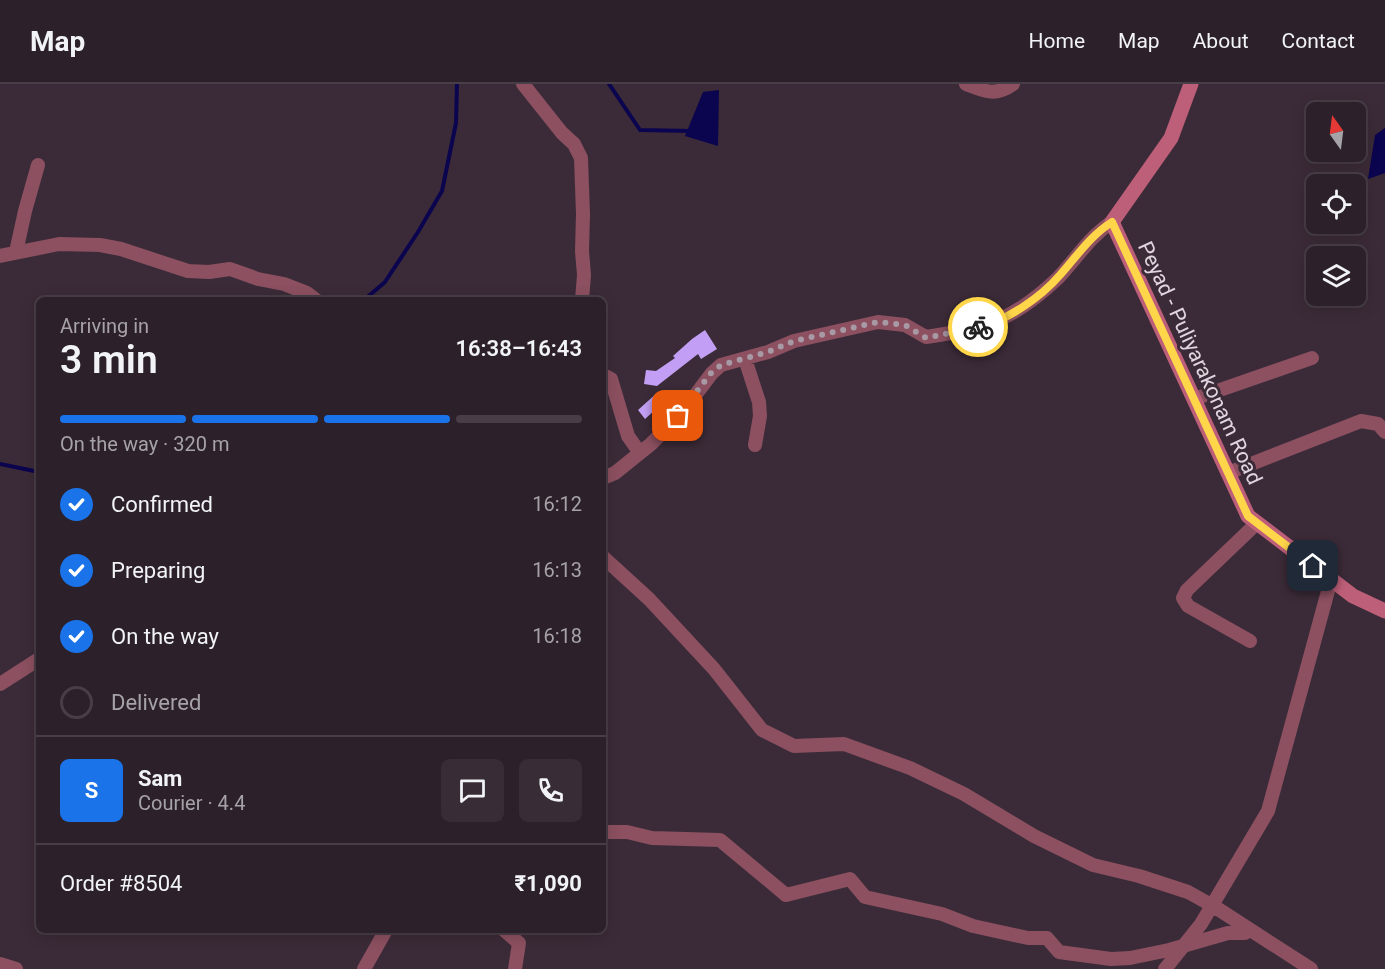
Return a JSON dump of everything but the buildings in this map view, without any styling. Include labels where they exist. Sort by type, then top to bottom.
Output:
[{"type":"main road","points":[[1112,222],[1171,138],[1191,84]]},
{"type":"main road","name":"Peyad - Puliyarakonam Road","points":[[1112,222],[1248,516],[1353,596],[1385,611]]},
{"type":"street","points":[[523,84],[562,133],[574,144],[581,158],[584,214],[582,297]]},
{"type":"street","points":[[966,84],[989,93],[1006,89],[1013,84]]},
{"type":"street","points":[[16,252],[38,165]]},
{"type":"street","points":[[606,477],[615,473],[666,430],[711,373],[721,365],[794,341],[878,322],[905,325],[926,338],[986,325],[1024,306],[1037,296],[1059,277],[1096,232],[1112,222]]},
{"type":"street","points":[[0,256],[58,244],[100,245],[121,249],[188,271],[210,272],[230,269],[258,279],[284,284],[312,297]]},
{"type":"street","points":[[1194,399],[1312,358]]},
{"type":"street","points":[[745,359],[759,402],[760,416],[755,445]]},
{"type":"street","points":[[606,376],[611,379],[628,436],[640,453]]},
{"type":"street","points":[[1228,473],[1361,421],[1378,424],[1385,432]]},
{"type":"street","points":[[1250,640],[1188,606],[1183,598],[1187,590],[1203,574],[1257,524]]},
{"type":"street","points":[[606,560],[649,599],[714,669],[762,730],[794,747],[844,744],[872,753],[964,794],[1034,837],[1094,865],[1139,876],[1188,892],[1311,969]]},
{"type":"street","points":[[1165,969],[1201,924],[1268,811],[1331,580]]},
{"type":"street","points":[[0,684],[36,661]]},
{"type":"street","points":[[606,832],[627,832],[652,838],[720,840],[786,895],[850,879],[865,897],[942,914],[973,926],[1028,938],[1047,938],[1059,952],[1111,959],[1130,958],[1183,947],[1228,933],[1245,933],[1240,928]]},
{"type":"street","points":[[364,969],[384,933]]},
{"type":"street","points":[[507,933],[519,943],[515,969]]},
{"type":"street","points":[[0,964],[16,969]]},
{"type":"shaded area","points":[[719,90],[718,146],[685,136],[703,92]]},
{"type":"shaded area","points":[[1385,128],[1385,173],[1368,179],[1375,135]]},
{"type":"waterway","points":[[368,297],[385,282],[442,191],[456,123],[457,84]]},
{"type":"waterway","points":[[609,84],[640,130],[692,131]]},
{"type":"waterway","points":[[0,464],[36,471]]},
{"type":"way so far","points":[[678,416],[711,373],[721,365],[768,352],[794,341],[878,322],[905,325],[926,338],[978,327]]},
{"type":"route","points":[[978,327],[1024,306],[1037,296],[1059,277],[1096,232],[1112,222],[1248,516],[1313,566]]}]
